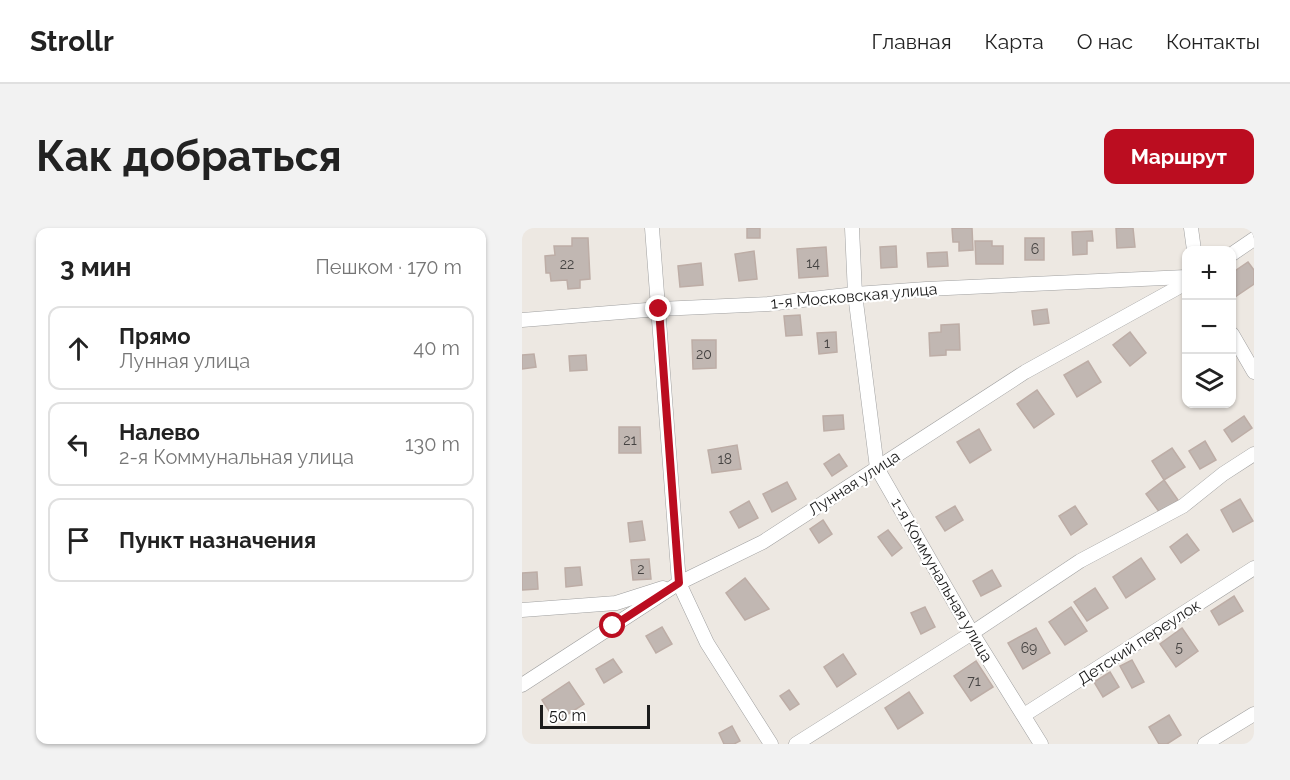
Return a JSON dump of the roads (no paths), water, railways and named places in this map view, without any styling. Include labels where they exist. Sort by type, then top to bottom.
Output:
[{"type":"street","points":[[652,228],[679,583],[707,643],[771,744]]},
{"type":"street","name":"1-я Коммунальная улица","points":[[852,228],[855,294],[877,468],[972,633],[1041,744]]},
{"type":"street","points":[[1191,228],[1193,246]]},
{"type":"street","points":[[1236,251],[1254,239]]},
{"type":"street","name":"1-я Московская улица","points":[[522,320],[659,309],[768,304],[855,294],[1182,277]]},
{"type":"street","name":"Лунная улица","points":[[522,685],[679,583],[763,542],[1025,372],[1182,285]]},
{"type":"street","points":[[1236,341],[1254,372]]},
{"type":"street","points":[[796,744],[972,633],[1080,561],[1183,506],[1223,474],[1254,454]]},
{"type":"street","name":"Детский переулок","points":[[1024,715],[1254,568]]},
{"type":"street","points":[[522,610],[616,603],[679,583]]},
{"type":"street","points":[[1205,744],[1254,714]]}]
